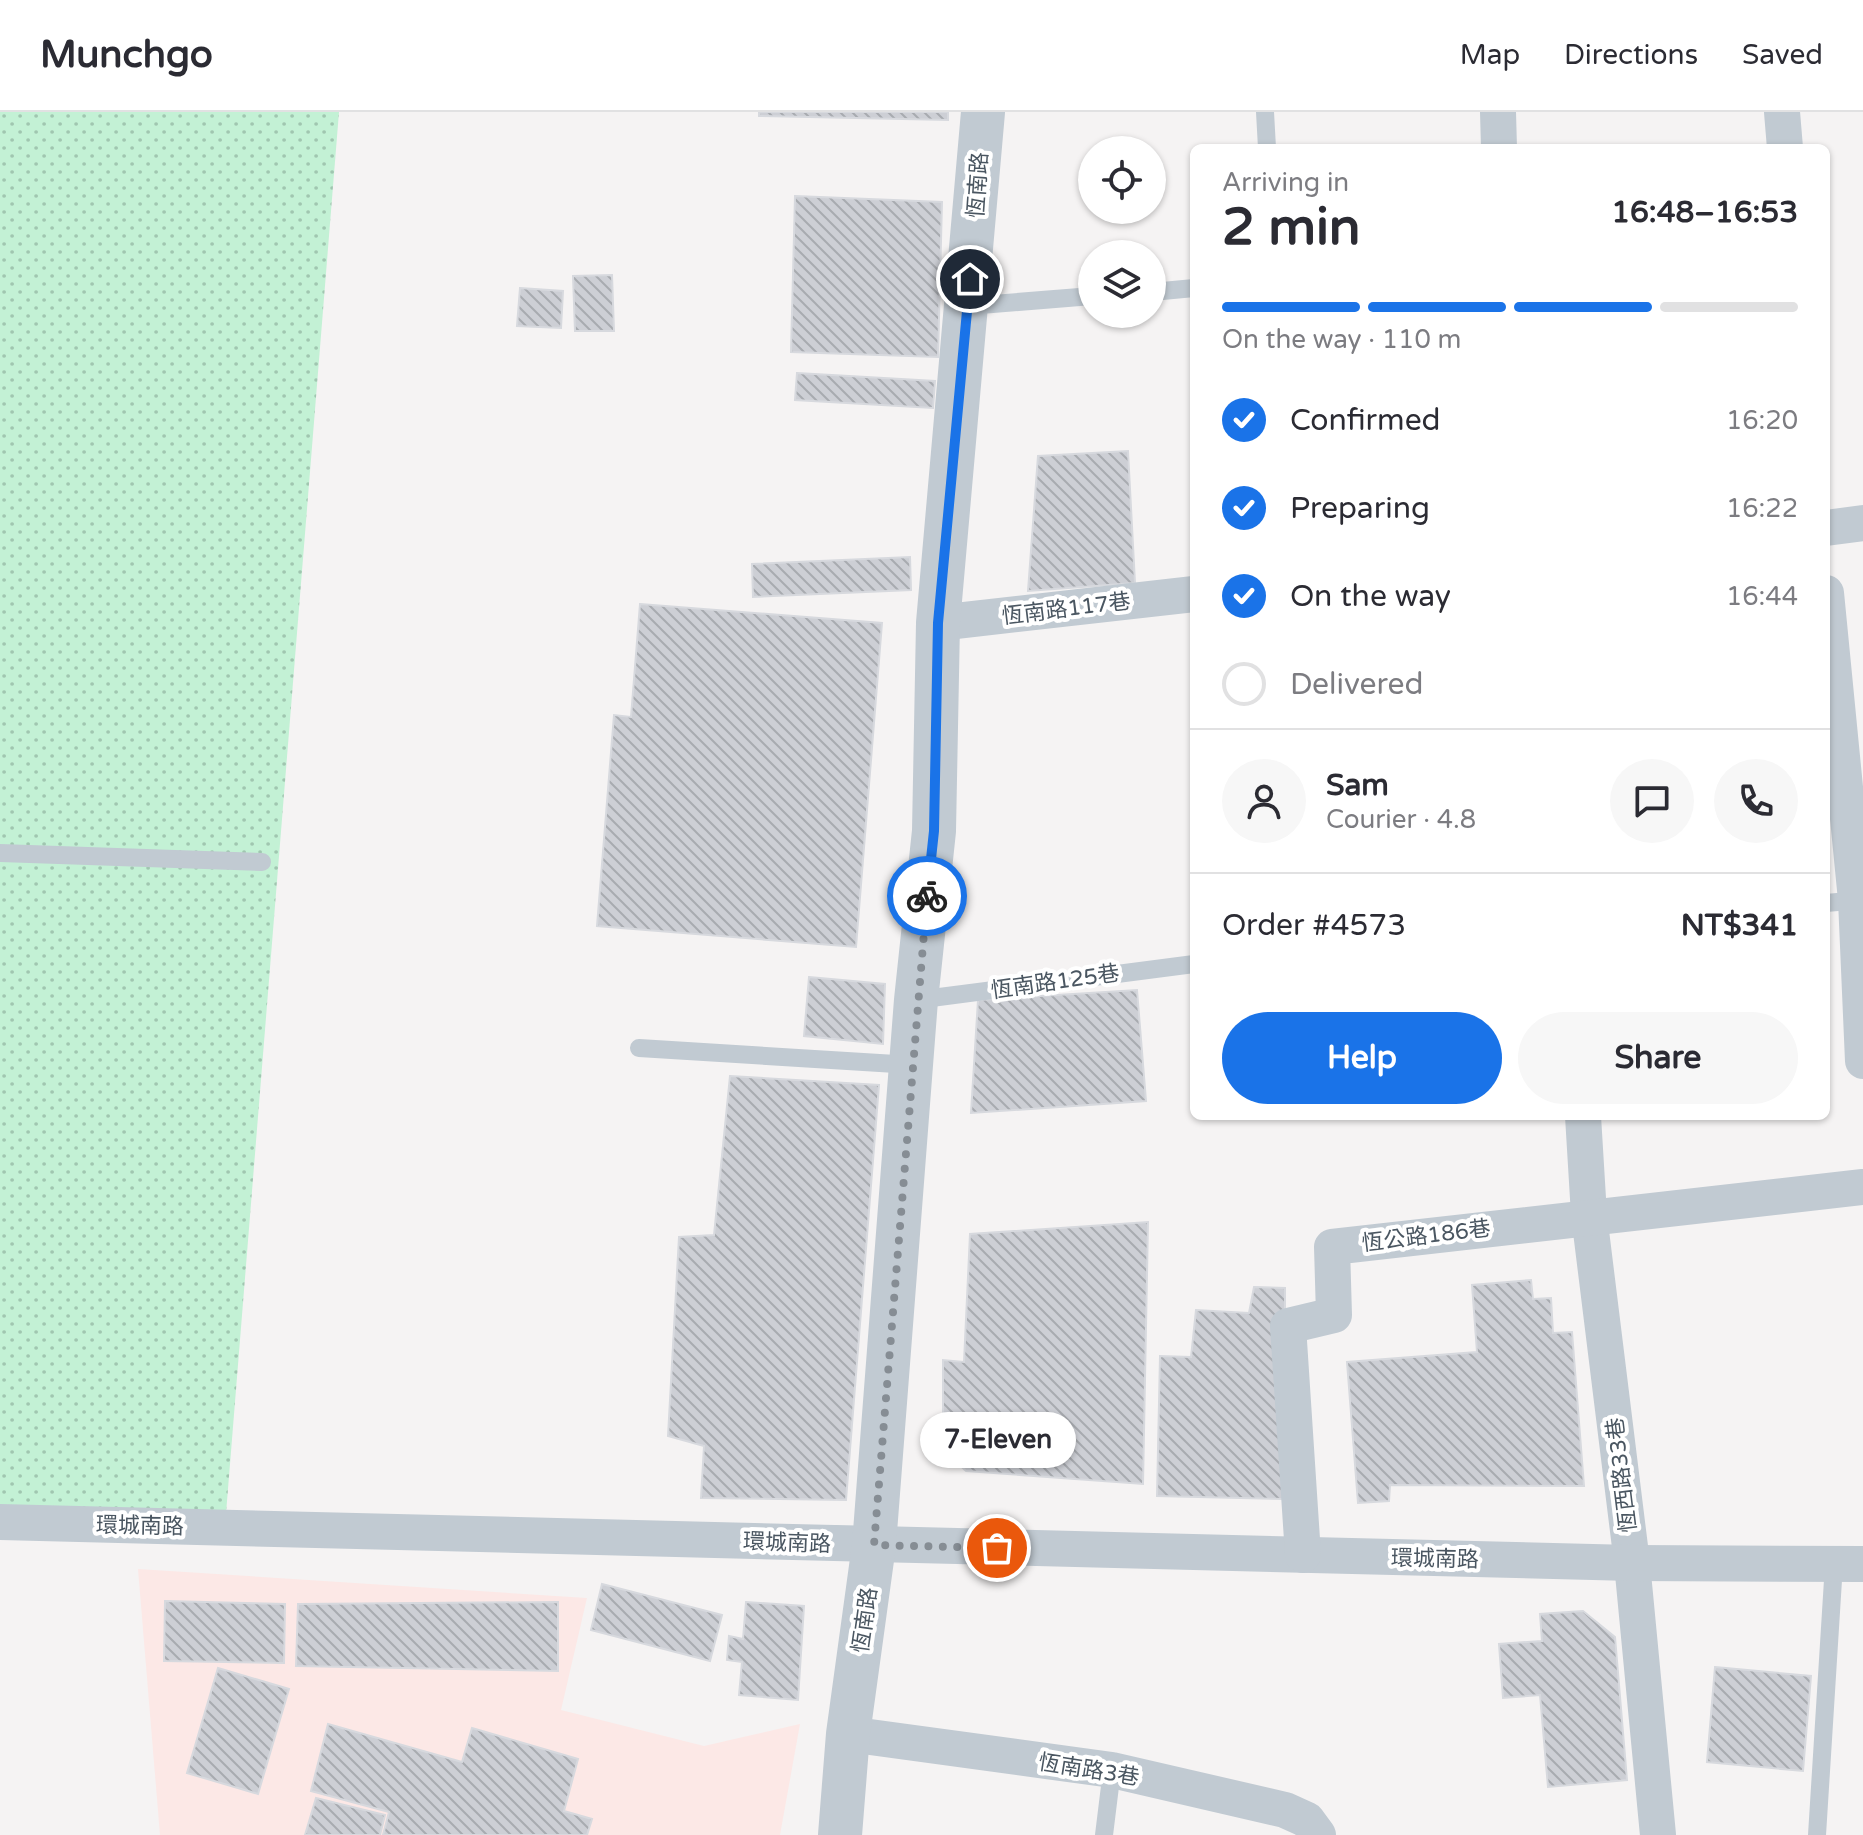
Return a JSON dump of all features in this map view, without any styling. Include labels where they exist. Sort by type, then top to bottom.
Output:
[{"type":"street","name":"恆南路","points":[[840,1835],[848,1734],[874,1545],[916,1000],[934,831],[938,623],[983,112]]},
{"type":"street","points":[[1498,112],[1499,144]]},
{"type":"street","points":[[1782,112],[1785,144]]},
{"type":"street","points":[[1830,527],[1863,523]]},
{"type":"street","name":"恆南路117巷","points":[[938,623],[1190,594]]},
{"type":"street","points":[[1830,649],[1863,1061]]},
{"type":"street","name":"恆西路33巷","points":[[1583,1120],[1589,1215],[1632,1563],[1658,1835]]},
{"type":"street","name":"恆公路186巷","points":[[1303,1555],[1288,1326],[1334,1315],[1332,1247],[1589,1215],[1863,1187]]},
{"type":"street","name":"環城南路","points":[[0,1522],[1632,1563],[1848,1564]]},
{"type":"street","name":"恆南路3巷","points":[[848,1734],[1112,1770],[1285,1810],[1307,1820],[1318,1835]]},
{"type":"lane","points":[[1265,112],[1267,144]]},
{"type":"lane","points":[[1166,291],[1190,288]]},
{"type":"lane","points":[[968,306],[1078,297]]},
{"type":"lane","points":[[0,853],[262,862]]},
{"type":"lane","name":"恆南路125巷","points":[[916,1000],[1190,965]]},
{"type":"lane","points":[[639,1048],[912,1065]]},
{"type":"lane","points":[[1817,1835],[1848,1564]]},
{"type":"lane","points":[[1104,1835],[1112,1770]]},
{"type":"shaded area","points":[[138,1569],[587,1598],[561,1710],[704,1746],[800,1724],[780,1835],[160,1835]]},
{"type":"green space","points":[[0,112],[339,112],[225,1526],[0,1515]]},
{"type":"building","points":[[759,112],[948,112],[948,120],[759,116]]},
{"type":"building","points":[[795,196],[942,202],[938,357],[791,352]]},
{"type":"building","points":[[612,275],[614,331],[575,331],[573,276]]},
{"type":"building","points":[[520,288],[563,291],[561,328],[517,326]]},
{"type":"building","points":[[797,373],[935,381],[933,408],[795,400]]},
{"type":"building","points":[[1128,451],[1135,583],[1028,591],[1038,456]]},
{"type":"building","points":[[910,557],[911,590],[753,597],[752,564]]},
{"type":"building","points":[[640,604],[882,623],[856,947],[597,926],[614,715],[631,717]]},
{"type":"building","points":[[809,977],[885,984],[883,1044],[804,1036]]},
{"type":"building","points":[[1137,990],[1146,1101],[971,1113],[978,1000]]},
{"type":"building","points":[[730,1076],[879,1085],[846,1500],[701,1498],[704,1446],[668,1436],[679,1237],[714,1235]]},
{"type":"building","points":[[1148,1222],[1143,1484],[966,1471],[943,1449],[943,1360],[964,1362],[970,1234]]},
{"type":"building","points":[[1531,1280],[1533,1299],[1551,1298],[1553,1333],[1572,1332],[1584,1486],[1390,1485],[1389,1501],[1358,1503],[1347,1362],[1477,1352],[1472,1285]]},
{"type":"building","points":[[1254,1287],[1285,1288],[1285,1499],[1157,1496],[1160,1356],[1191,1357],[1196,1310],[1249,1313]]},
{"type":"building","points":[[602,1584],[722,1615],[710,1661],[591,1630]]},
{"type":"building","points":[[165,1601],[285,1604],[284,1663],[164,1661]]},
{"type":"building","points":[[558,1602],[558,1671],[296,1666],[298,1604]]},
{"type":"building","points":[[746,1602],[804,1606],[798,1700],[739,1695],[742,1662],[727,1660],[729,1636],[743,1639]]},
{"type":"building","points":[[1583,1611],[1615,1637],[1627,1780],[1548,1787],[1540,1695],[1503,1698],[1499,1644],[1542,1641],[1540,1614]]},
{"type":"building","points":[[1715,1667],[1811,1676],[1803,1771],[1707,1762]]},
{"type":"building","points":[[218,1668],[289,1689],[258,1794],[187,1773]]},
{"type":"building","points":[[328,1724],[462,1762],[472,1728],[578,1759],[564,1811],[592,1819],[587,1835],[383,1835],[389,1812],[311,1791]]},
{"type":"building","points":[[316,1798],[385,1815],[380,1835],[305,1835]]},
{"type":"way so far","points":[[927,896],[916,1000],[874,1545],[997,1548]]},
{"type":"place","name":"7-Eleven","points":[[997,1548]]},
{"type":"route","points":[[927,896],[934,831],[938,623],[970,279]]}]
